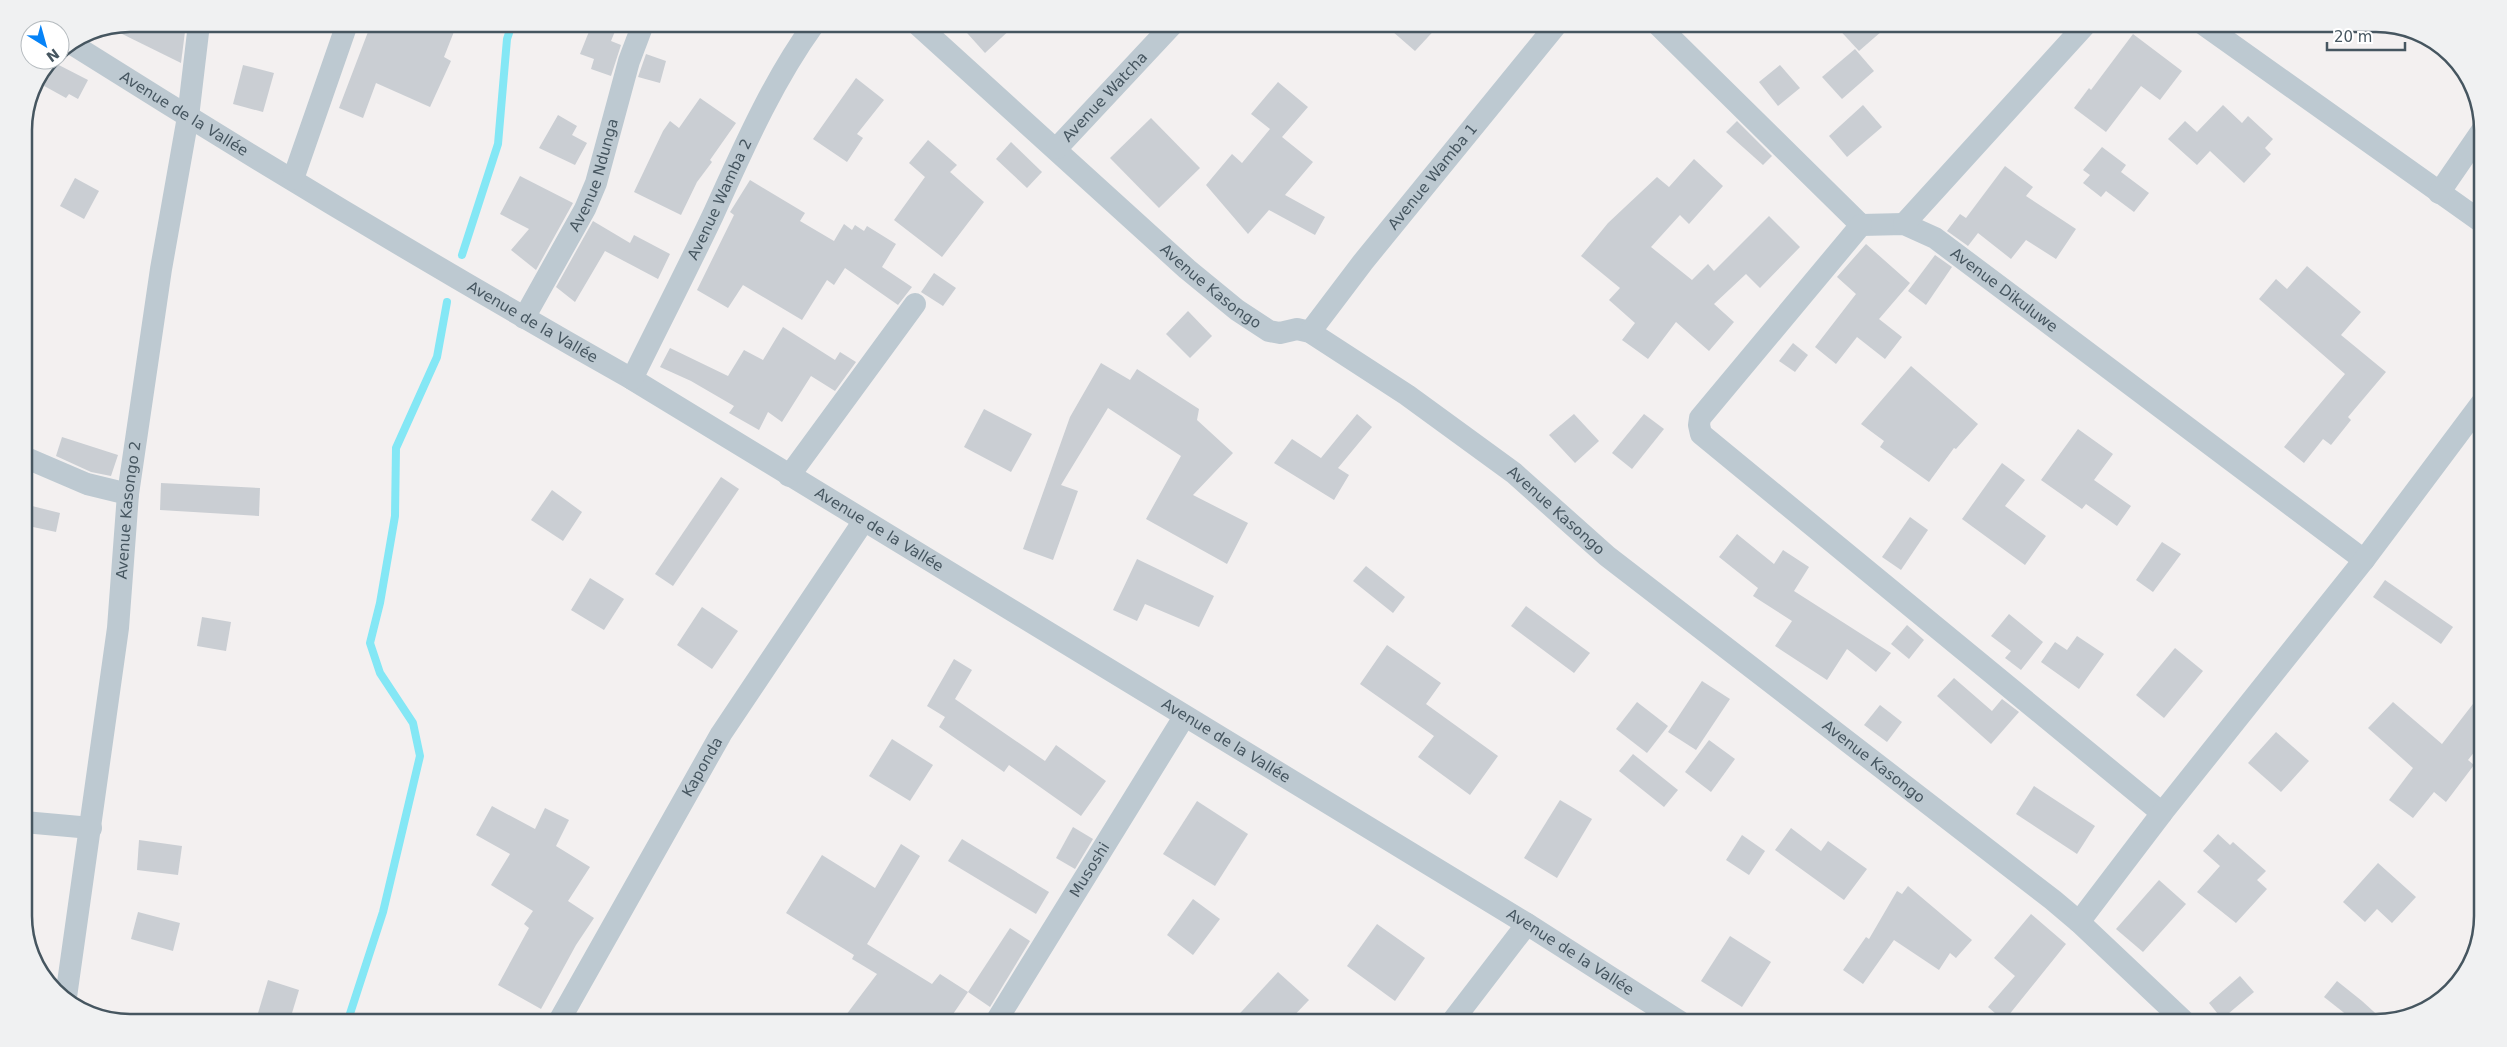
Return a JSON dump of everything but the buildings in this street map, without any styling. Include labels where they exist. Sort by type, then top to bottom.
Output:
[{"type":"street","name":"Avenue Kasongo 2","points":[[67,991],[118,628],[128,494],[161,269],[188,117],[198,32]]},
{"type":"street","points":[[293,179],[345,32]]},
{"type":"street","name":"Avenue Ndunga","points":[[524,318],[585,209],[596,183],[628,61],[641,32]]},
{"type":"street","name":"Avenue Wamba 2","points":[[632,379],[694,255],[754,126],[781,76],[809,32]]},
{"type":"street","name":"Avenue Kasongo","points":[[926,32],[1057,148],[1187,269],[1237,310],[1269,332],[1280,333],[1297,329],[1310,332],[1407,395],[1514,473],[1607,556],[2079,922],[2176,1014]]},
{"type":"street","name":"Avenue Watcha","points":[[1057,148],[1166,32]]},
{"type":"street","name":"Avenue Wamba 1","points":[[1310,332],[1363,262],[1550,32]]},
{"type":"street","points":[[1664,32],[1861,225],[1700,418],[1701,434],[2162,813]]},
{"type":"street","points":[[1904,224],[2079,32]]},
{"type":"street","points":[[2214,32],[2474,217]]},
{"type":"street","name":"Avenue de la Vallée","points":[[78,48],[188,117],[524,318],[632,379],[863,522],[1527,924],[1668,1014]]},
{"type":"street","points":[[2439,192],[2474,142]]},
{"type":"street","name":"Avenue Dikuluwe","points":[[1861,225],[1904,224],[1934,238],[2364,560]]},
{"type":"street","points":[[789,476],[915,304]]},
{"type":"street","points":[[2079,922],[2162,813],[2364,560],[2474,413]]},
{"type":"street","points":[[33,461],[87,484],[128,494]]},
{"type":"street","name":"Kaponda","points":[[563,1014],[721,734],[863,522]]},
{"type":"street","name":"Musoshi","points":[[1002,1014],[1184,717]]},
{"type":"street","points":[[33,823],[91,828]]},
{"type":"street","points":[[1459,1014],[1527,924]]},
{"type":"waterway","points":[[462,255],[498,144],[507,39],[509,32]]},
{"type":"waterway","points":[[350,1014],[383,912],[420,756],[413,723],[380,673],[370,643],[380,603],[395,516],[396,448],[437,357],[447,302]]}]
